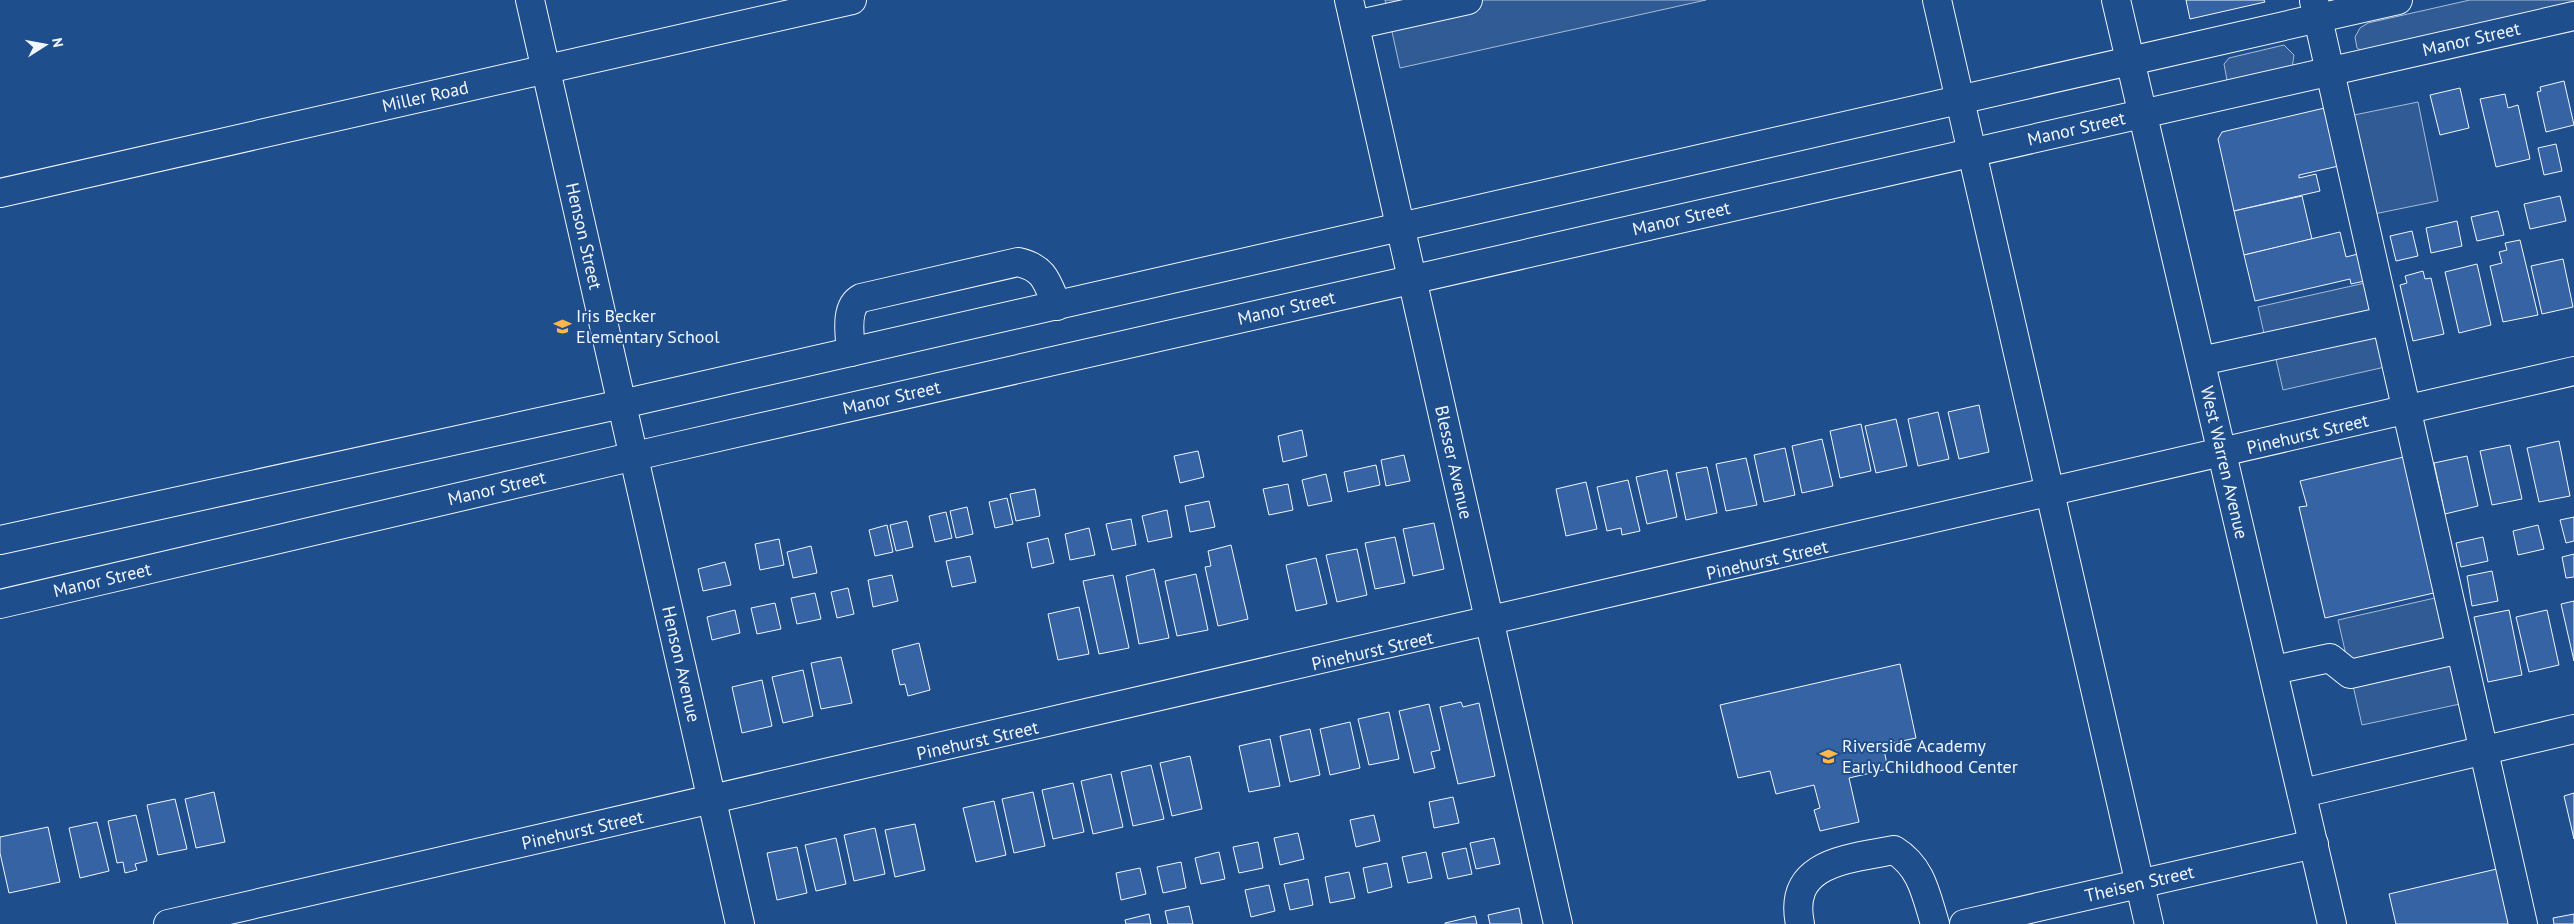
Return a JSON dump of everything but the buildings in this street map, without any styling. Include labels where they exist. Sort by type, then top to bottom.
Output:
[{"type":"street","points":[[530,0],[546,69]]},
{"type":"street","name":"Miller Road","points":[[0,193],[852,0]]},
{"type":"street","points":[[1352,13],[1468,0]]},
{"type":"street","points":[[1938,0],[2149,924]]},
{"type":"street","name":"West Warren Avenue","points":[[2116,0],[2332,924]]},
{"type":"street","points":[[0,540],[622,404],[1960,100],[2129,61],[2316,9],[2398,0]]},
{"type":"street","points":[[2316,9],[2523,924]]},
{"type":"street","name":"Blesser Avenue","points":[[1352,13],[1558,924]]},
{"type":"street","name":"Manor Street","points":[[0,604],[634,456],[2574,16]]},
{"type":"street","name":"Henson Street","points":[[546,69],[622,404]]},
{"type":"street","points":[[851,352],[850,312],[854,302],[861,298],[1018,262],[1031,265],[1042,273],[1057,306]]},
{"type":"street","points":[[2200,361],[2386,321]]},
{"type":"street","name":"Pinehurst Street","points":[[168,924],[2052,495],[2574,371]]},
{"type":"street","name":"Henson Avenue","points":[[622,404],[740,924]]},
{"type":"street","points":[[2274,670],[2330,658],[2350,674],[2460,649]]},
{"type":"street","points":[[2303,794],[2574,729]]},
{"type":"street","name":"Theisen Street","points":[[1964,924],[2314,844]]},
{"type":"street","points":[[1800,924],[1800,896],[1807,878],[1830,863],[1894,850],[1907,858],[1922,880],[1935,924]]},
{"type":"shaded area","points":[[1385,0],[1706,0],[1400,68]]},
{"type":"shaded area","points":[[2470,0],[2574,0],[2574,7],[2366,53],[2357,48],[2355,37],[2360,28],[2368,23]]},
{"type":"shaded area","points":[[2284,45],[2294,55],[2292,68],[2236,83],[2227,80],[2224,64],[2229,58]]},
{"type":"shaded area","points":[[2418,102],[2438,201],[2374,214],[2354,115]]},
{"type":"shaded area","points":[[2365,283],[2385,367],[2283,390],[2273,346],[2267,347],[2258,307]]},
{"type":"shaded area","points":[[2435,598],[2460,704],[2362,725],[2338,620]]},
{"type":"place","name":"Iris Becker Elementary School","points":[[562,326]]},
{"type":"place","name":"Riverside Academy Early Childhood Center","points":[[1828,756]]}]
